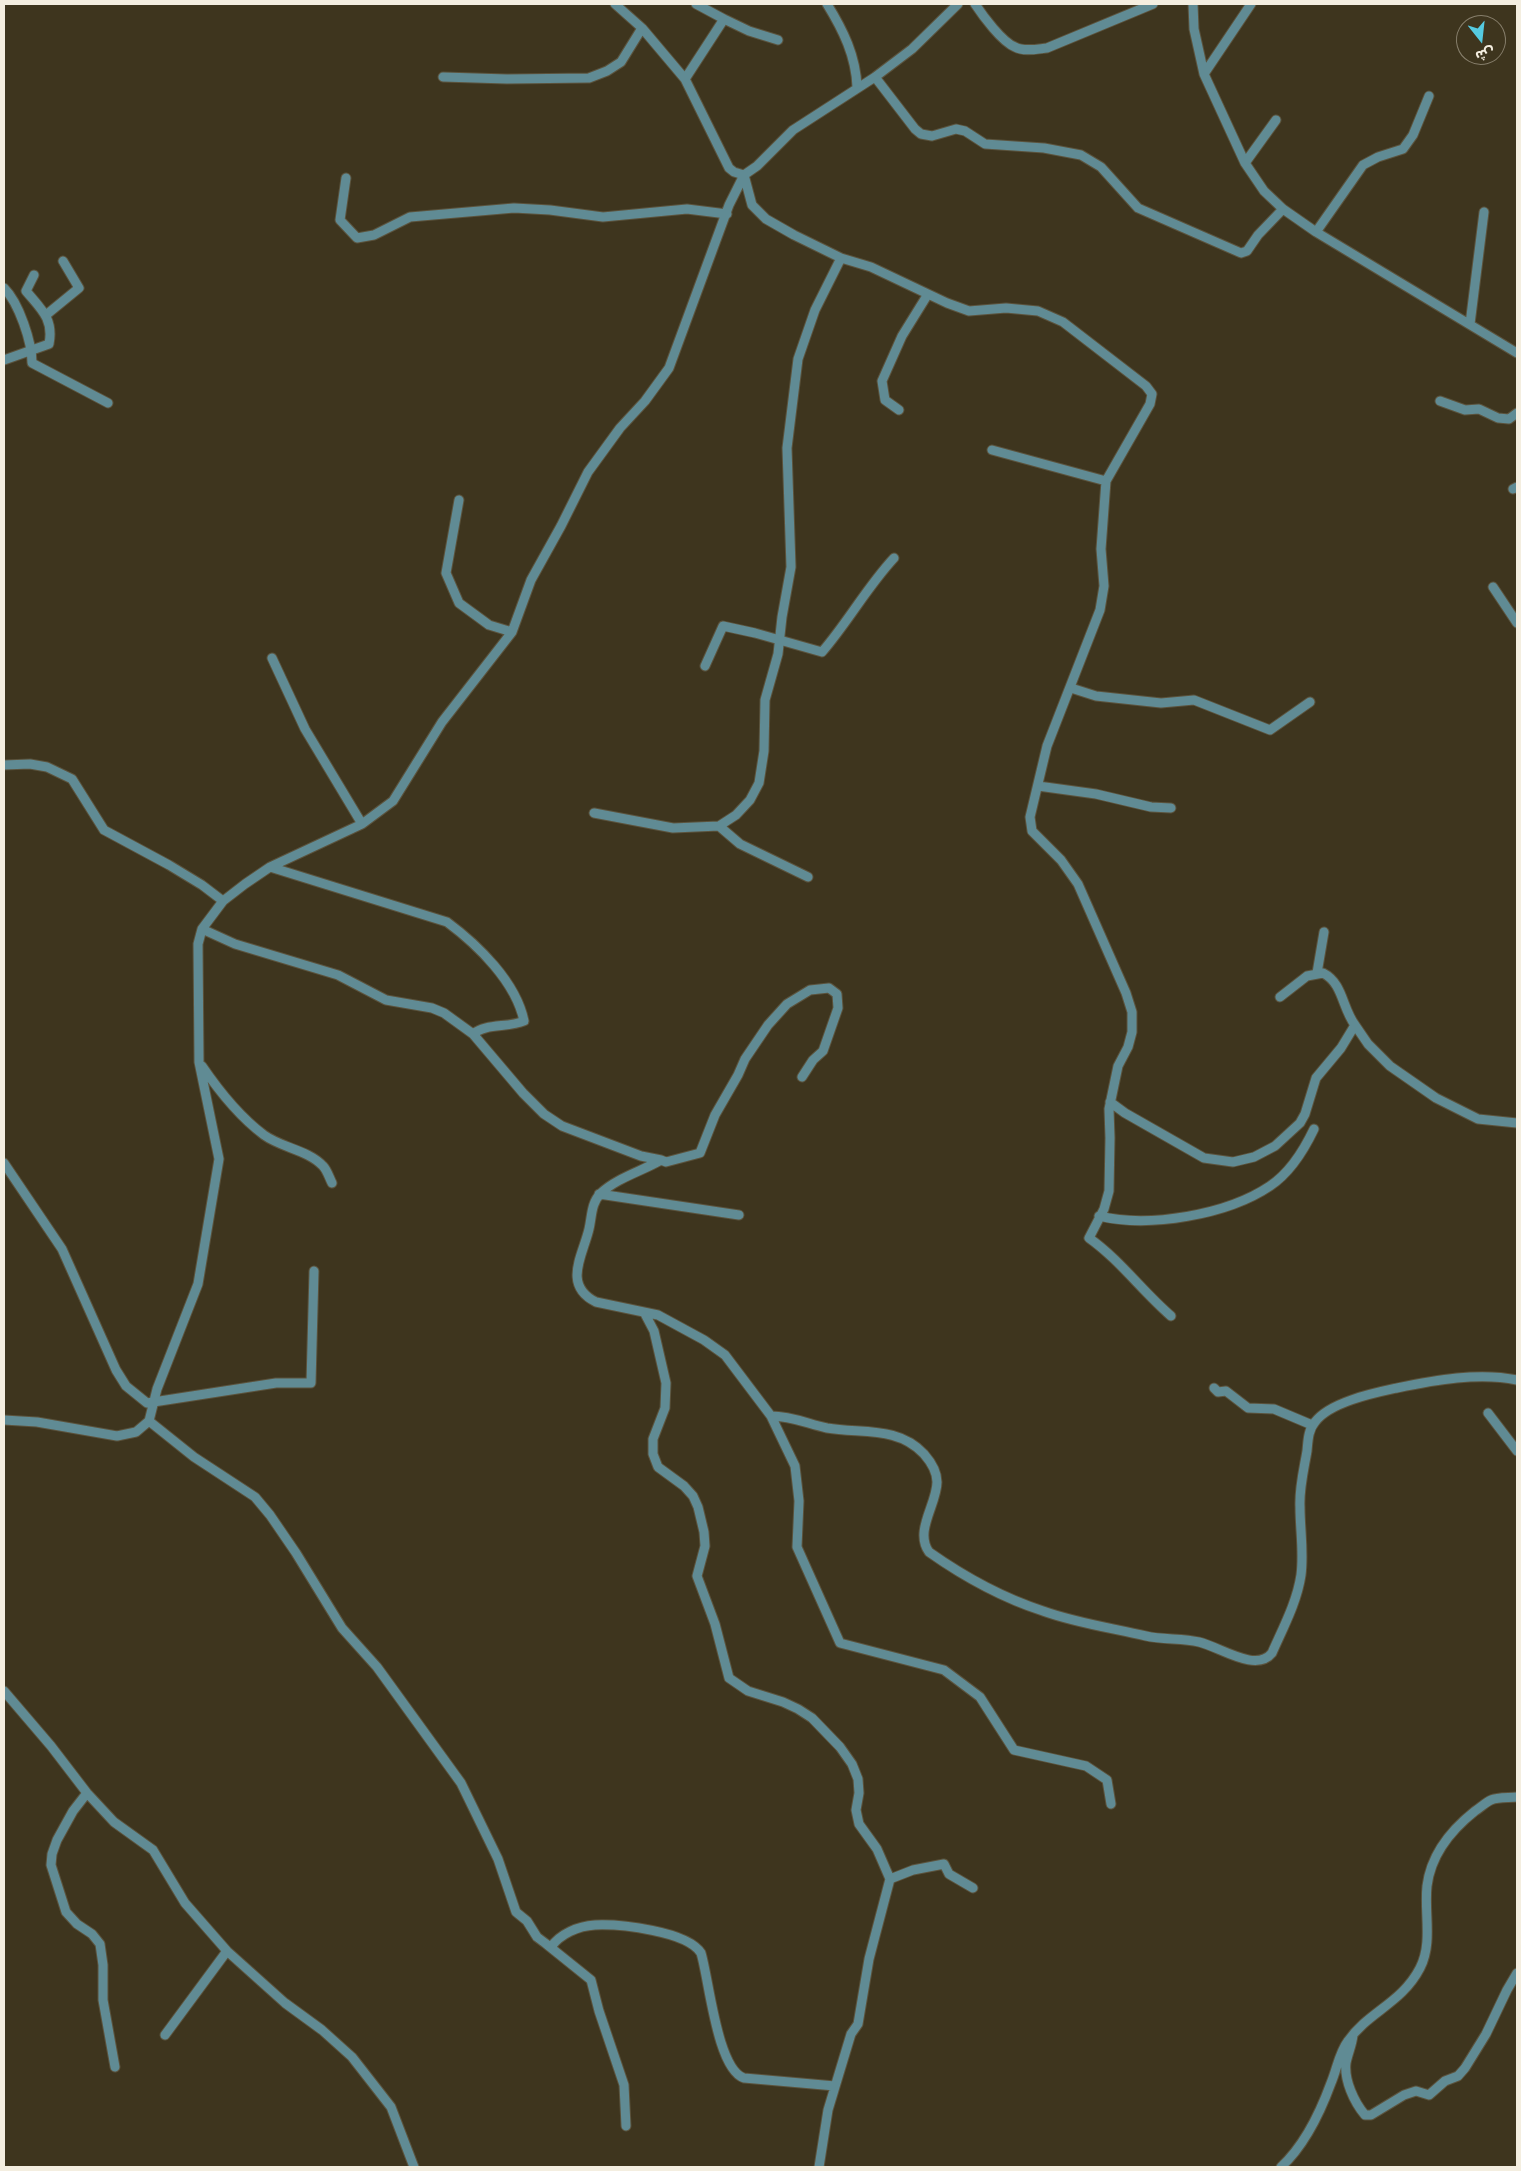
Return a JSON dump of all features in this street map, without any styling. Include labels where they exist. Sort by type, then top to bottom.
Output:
[{"type":"street","points":[[615,4],[642,28],[685,79],[729,168],[734,172],[744,175]]},
{"type":"street","points":[[696,4],[749,31],[778,40]]},
{"type":"street","points":[[827,4],[843,30],[857,75],[857,87]]},
{"type":"street","points":[[4,1420],[38,1422],[117,1436],[136,1432],[149,1421],[154,1402],[198,1284],[219,1159],[199,1062],[198,944],[202,929],[223,901],[270,867],[362,824],[393,800],[442,722],[512,632],[531,580],[588,472],[620,428],[645,401],[669,368],[727,214],[744,175],[757,166],[793,130],[875,77],[912,49],[958,4]]},
{"type":"street","points":[[975,4],[1007,42],[1016,48],[1028,50],[1046,48],[1153,4]]},
{"type":"street","points":[[1193,4],[1194,29],[1204,74],[1245,163],[1264,191],[1283,210],[1316,232],[1517,353]]},
{"type":"street","points":[[1204,74],[1251,4]]},
{"type":"street","points":[[685,79],[724,18]]},
{"type":"street","points":[[443,77],[507,79],[589,78],[607,71],[621,62],[642,28]]},
{"type":"street","points":[[875,77],[915,129],[922,134],[932,136],[956,129],[965,131],[985,144],[1044,148],[1081,155],[1101,167],[1138,208],[1240,252],[1247,251],[1258,235],[1283,210]]},
{"type":"street","points":[[1316,232],[1363,165],[1378,157],[1403,149],[1413,135],[1429,96]]},
{"type":"street","points":[[1245,163],[1276,120]]},
{"type":"street","points":[[744,175],[752,205],[766,219],[841,258],[871,267],[969,311],[1006,308],[1038,311],[1063,322],[1146,386],[1152,394],[1150,404],[1106,481],[1102,549],[1104,586],[1100,610],[1047,746],[1030,817],[1032,831],[1061,860],[1078,884],[1126,993],[1132,1012],[1132,1032],[1128,1047],[1118,1066],[1110,1102],[1109,1191],[1104,1209],[1089,1238],[1107,1251],[1153,1301],[1171,1316]]},
{"type":"street","points":[[346,178],[340,220],[357,238],[374,235],[410,216],[514,208],[550,210],[603,217],[687,209],[727,214]]},
{"type":"street","points":[[1470,324],[1484,212]]},
{"type":"street","points":[[594,814],[673,828],[719,826],[736,814],[750,800],[759,783],[764,751],[765,700],[778,654],[791,568],[787,448],[798,359],[815,310],[841,258]]},
{"type":"street","points":[[46,315],[79,288],[63,261]]},
{"type":"street","points":[[4,360],[49,344],[52,331],[46,315],[26,290],[34,275]]},
{"type":"street","points":[[4,288],[13,297],[32,351],[32,363],[108,403]]},
{"type":"street","points":[[899,410],[885,400],[882,381],[902,336],[928,294]]},
{"type":"street","points":[[1440,401],[1465,410],[1479,409],[1498,418],[1509,418],[1517,412]]},
{"type":"street","points":[[992,450],[1106,481]]},
{"type":"street","points":[[459,500],[446,573],[459,604],[489,625],[512,632]]},
{"type":"street","points":[[705,666],[723,626],[822,652],[894,558]]},
{"type":"street","points":[[1494,587],[1517,623]]},
{"type":"street","points":[[272,658],[305,729],[362,824]]},
{"type":"street","points":[[1070,688],[1096,696],[1161,702],[1194,700],[1270,730],[1310,702]]},
{"type":"street","points":[[4,765],[30,764],[47,767],[72,779],[104,830],[170,865],[223,901]]},
{"type":"street","points":[[1038,786],[1096,794],[1151,807],[1171,808]]},
{"type":"street","points":[[719,826],[740,844],[808,877]]},
{"type":"street","points":[[270,867],[447,922],[469,939],[494,966],[521,1007],[524,1021],[514,1025],[478,1029],[473,1034]]},
{"type":"street","points":[[202,929],[235,944],[338,975],[386,1000],[432,1008],[444,1013],[473,1034],[523,1093],[550,1118],[562,1126],[641,1156],[666,1162],[700,1153],[715,1115],[745,1059],[768,1024],[799,996],[820,987],[829,988],[837,994],[838,1008],[823,1051],[813,1060],[802,1077]]},
{"type":"street","points":[[1317,973],[1324,932]]},
{"type":"street","points":[[1280,997],[1307,976],[1317,973],[1327,975],[1339,989],[1346,1010],[1368,1044],[1390,1066],[1436,1098],[1478,1119],[1517,1123]]},
{"type":"street","points":[[1110,1102],[1125,1113],[1204,1158],[1232,1162],[1254,1157],[1275,1146],[1300,1123],[1305,1114],[1316,1078],[1341,1048],[1355,1025]]},
{"type":"street","points":[[199,1062],[217,1088],[253,1126],[276,1142],[313,1157],[324,1167],[332,1183]]},
{"type":"street","points":[[1099,1216],[1127,1220],[1176,1219],[1193,1216],[1237,1202],[1271,1186],[1289,1169],[1304,1151],[1314,1128]]},
{"type":"street","points":[[661,1160],[614,1184],[600,1194],[591,1211],[589,1229],[576,1270],[578,1284],[587,1298],[596,1302],[644,1312],[674,1322],[704,1340],[725,1355],[772,1416],[795,1466],[799,1501],[797,1547],[840,1643],[944,1670],[980,1698],[1014,1750],[1086,1766],[1107,1780],[1111,1804]]},
{"type":"street","points":[[4,1163],[7,1172],[62,1249],[116,1370],[126,1386],[145,1403],[276,1383],[311,1382],[314,1271]]},
{"type":"street","points":[[600,1194],[739,1215]]},
{"type":"street","points":[[644,1312],[654,1331],[666,1383],[664,1408],[652,1438],[652,1454],[658,1467],[684,1486],[693,1496],[698,1507],[705,1546],[697,1576],[715,1624],[730,1678],[748,1691],[783,1702],[798,1709],[812,1718],[840,1747],[852,1764],[858,1779],[859,1789],[856,1810],[859,1824],[877,1849],[890,1879],[869,1959],[858,2024],[851,2034],[828,2110],[818,2167]]},
{"type":"street","points":[[772,1416],[792,1417],[838,1429],[889,1433],[910,1442],[933,1465],[937,1482],[924,1533],[925,1546],[935,1556],[996,1591],[1045,1612],[1148,1637],[1201,1643],[1242,1658],[1256,1661],[1263,1660],[1272,1653],[1299,1584],[1303,1544],[1300,1496],[1309,1434],[1312,1425],[1320,1416],[1336,1407],[1373,1393],[1414,1384],[1500,1376],[1517,1380]]},
{"type":"street","points":[[1214,1388],[1218,1392],[1226,1391],[1248,1408],[1274,1409],[1312,1425]]},
{"type":"street","points":[[1488,1413],[1517,1451]]},
{"type":"street","points":[[149,1421],[194,1457],[255,1497],[296,1553],[342,1628],[353,1643],[377,1667],[461,1783],[498,1859],[516,1912],[528,1921],[538,1937],[591,1980],[599,2011],[624,2084],[626,2126]]},
{"type":"street","points":[[4,1691],[51,1746],[87,1794],[114,1822],[153,1850],[185,1903],[227,1951],[285,2003],[322,2030],[352,2057],[391,2107],[414,2167]]},
{"type":"street","points":[[87,1794],[73,1811],[56,1840],[51,1865],[66,1912],[77,1924],[92,1934],[100,1944],[103,1965],[103,2000],[115,2068]]},
{"type":"street","points":[[1281,2167],[1297,2150],[1308,2133],[1331,2084],[1342,2050],[1353,2034],[1395,2000],[1415,1977],[1421,1966],[1428,1932],[1427,1887],[1435,1856],[1449,1836],[1466,1819],[1491,1800],[1517,1797]]},
{"type":"street","points":[[890,1879],[913,1870],[944,1864],[949,1874],[973,1888]]},
{"type":"street","points":[[551,1947],[557,1938],[577,1929],[594,1925],[634,1928],[672,1935],[688,1942],[698,1947],[701,1953],[715,2022],[727,2059],[734,2073],[744,2078],[835,2086]]},
{"type":"street","points":[[165,2035],[227,1951]]},
{"type":"street","points":[[1353,2034],[1346,2063],[1347,2079],[1357,2104],[1365,2115],[1371,2115],[1404,2095],[1416,2091],[1429,2095],[1445,2081],[1458,2076],[1465,2068],[1486,2034],[1517,1973]]}]
